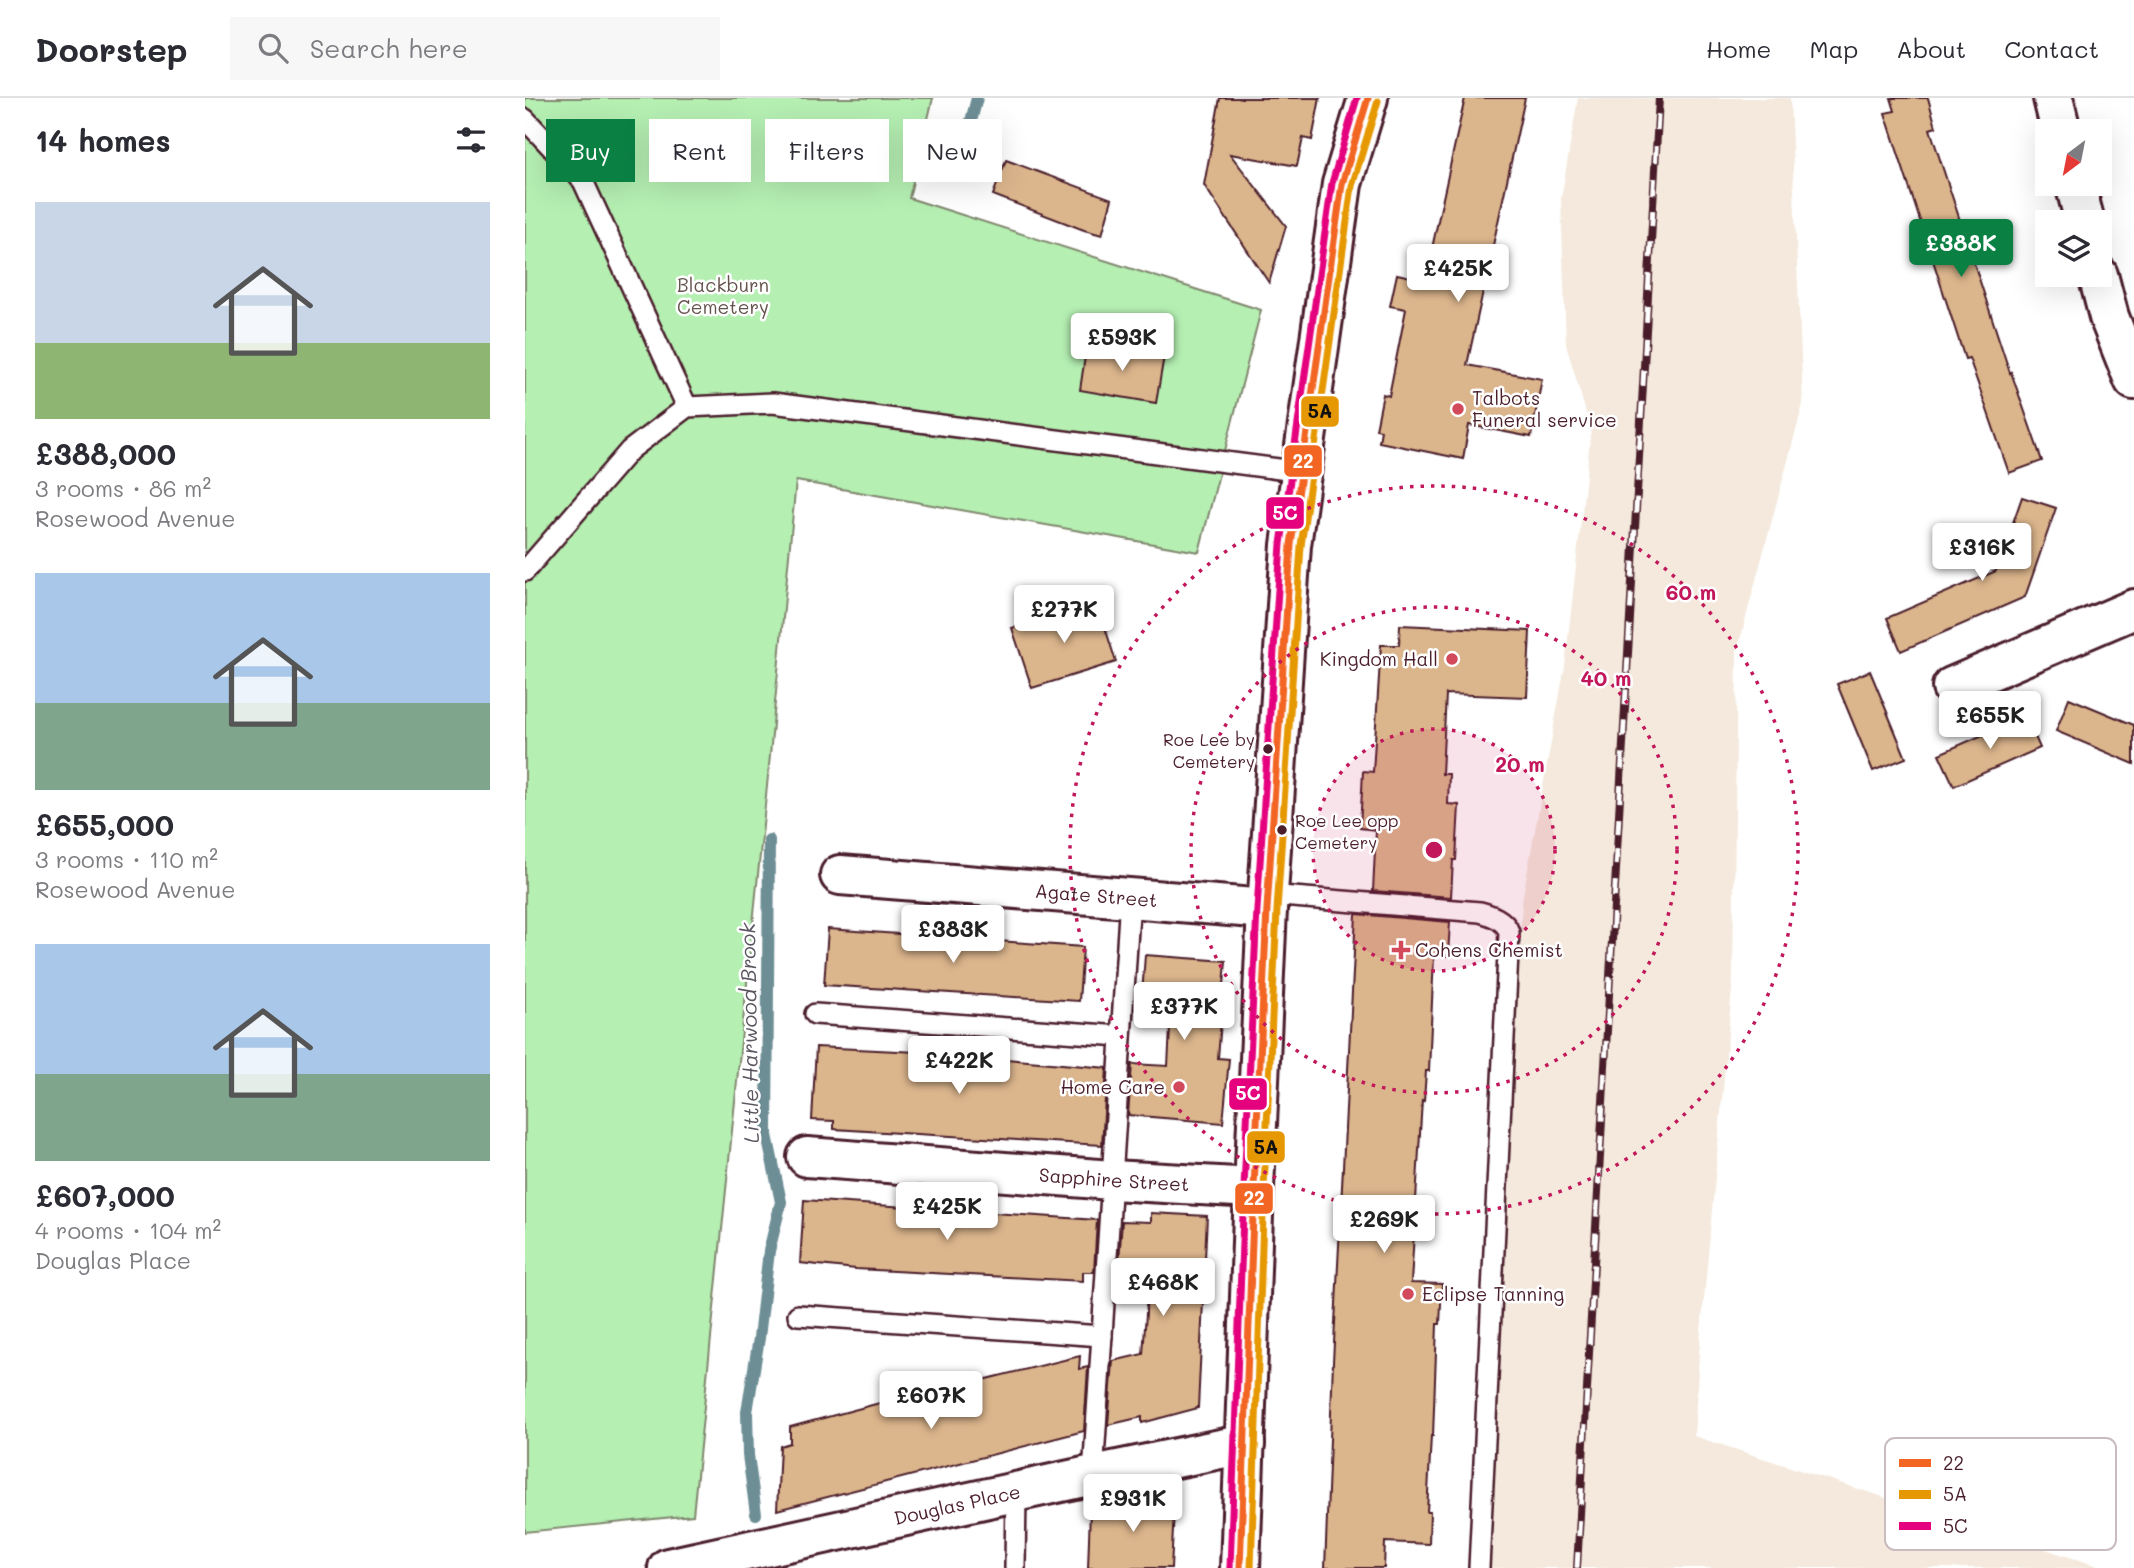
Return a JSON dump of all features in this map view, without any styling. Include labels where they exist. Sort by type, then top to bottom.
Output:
[{"type":"main road","points":[[1240,1568],[1268,902],[1291,545],[1342,184],[1368,98]]},
{"type":"main road","points":[[2053,98],[2058,119]]},
{"type":"main road","points":[[2101,287],[2109,317],[2134,380]]},
{"type":"main road","points":[[1952,687],[2134,609]]},
{"type":"main road","name":"Agate Street","points":[[840,875],[1130,898],[1268,902]]},
{"type":"main road","name":"Sapphire Street","points":[[807,1157],[1254,1188]]},
{"type":"main road","name":"Douglas Place","points":[[668,1568],[1245,1444]]},
{"type":"lane","points":[[525,119],[583,181],[687,407]]},
{"type":"lane","points":[[525,571],[630,450],[687,407],[773,403],[1302,472]]},
{"type":"lane","points":[[1093,1475],[1130,898]]},
{"type":"lane","points":[[1268,902],[1480,912],[1492,915],[1507,927],[1509,939],[1479,1568]]},
{"type":"lane","points":[[814,1014],[1121,1036]]},
{"type":"lane","points":[[799,1315],[1102,1336]]},
{"type":"lane","points":[[1015,1568],[1016,1493]]},
{"type":"shaded area","points":[[1578,98],[1790,98],[1803,404],[1737,651],[1733,978],[1694,1436],[1885,1497],[1885,1550],[2048,1550],[2104,1568],[1491,1568],[1522,901],[1565,666],[1591,430],[1566,344],[1561,199]]},
{"type":"green space","name":"Blackburn Cemetery","points":[[525,98],[933,98],[928,119],[903,119],[903,182],[913,182],[909,198],[1261,310],[1199,552],[796,481],[693,1515],[525,1532]]},
{"type":"building","points":[[1220,98],[1320,98],[1312,140],[1303,138],[1297,166],[1230,154],[1286,226],[1269,283],[1204,185]]},
{"type":"building","points":[[1465,98],[1525,98],[1467,365],[1542,379],[1531,437],[1469,425],[1463,459],[1379,442],[1381,430],[1376,429],[1383,394],[1389,396],[1406,309],[1390,306],[1397,274],[1425,280]]},
{"type":"building","points":[[1891,98],[1928,98],[1936,127],[1930,129],[2010,373],[2042,461],[2009,473],[1969,358],[1965,359],[1885,113],[1895,111]]},
{"type":"building","points":[[1006,160],[1112,199],[1102,235],[993,195],[998,182],[1002,182]]},
{"type":"building","points":[[1087,343],[1164,356],[1156,403],[1080,390]]},
{"type":"building","points":[[2022,497],[2056,508],[2025,597],[1901,651],[1887,618],[1996,571]]},
{"type":"building","points":[[1097,602],[1116,662],[1032,688],[1012,628]]},
{"type":"building","points":[[1400,625],[1530,631],[1527,697],[1446,694],[1442,774],[1449,774],[1448,804],[1459,805],[1451,897],[1373,891],[1376,830],[1360,828],[1363,771],[1373,772],[1381,645],[1399,645]]},
{"type":"building","points":[[1870,671],[1906,758],[1873,771],[1837,684]]},
{"type":"building","points":[[2069,698],[2134,725],[2134,764],[2056,731]]},
{"type":"building","points":[[2026,716],[2040,748],[1954,786],[1939,754]]},
{"type":"building","points":[[1356,914],[1450,922],[1448,956],[1434,956],[1429,1071],[1426,1071],[1424,1101],[1422,1100],[1411,1283],[1442,1284],[1440,1324],[1437,1324],[1427,1512],[1430,1512],[1429,1544],[1385,1542],[1384,1568],[1325,1568],[1333,1362]]},
{"type":"building","points":[[828,929],[1083,947],[1079,1001],[824,985]]},
{"type":"building","points":[[1145,955],[1226,961],[1218,1058],[1229,1059],[1223,1123],[1128,1115],[1132,1064],[1168,1066],[1171,1009],[1141,1007]]},
{"type":"building","points":[[816,1047],[938,1053],[1107,1068],[1102,1145],[834,1129],[834,1121],[812,1120]]},
{"type":"building","points":[[804,1200],[1097,1220],[1094,1272],[1083,1272],[1083,1281],[856,1269],[800,1263]]},
{"type":"building","points":[[1151,1213],[1207,1216],[1198,1408],[1142,1423],[1142,1417],[1108,1425],[1113,1361],[1143,1354],[1146,1313],[1147,1277],[1118,1275],[1122,1221],[1151,1222]]},
{"type":"building","points":[[1080,1356],[1079,1369],[1088,1367],[1084,1431],[777,1510],[780,1446],[790,1443],[790,1427]]},
{"type":"building","points":[[1175,1492],[1171,1568],[1088,1568],[1090,1510]]},
{"type":"waterway","name":"Little Harwood Brook","points":[[972,119],[977,98]]},
{"type":"waterway","name":"Little Harwood Brook","points":[[756,1514],[748,1455],[747,1412],[769,1251],[781,1202],[767,1135],[769,840]]},
{"type":"railway","points":[[1577,1568],[1659,98]]},
{"type":"transit line","name":"5C","points":[[1230,1568],[1257,909],[1281,544],[1332,183],[1357,98]]},
{"type":"transit line","name":"22","points":[[1240,1568],[1267,909],[1291,545],[1342,184],[1368,98]]},
{"type":"transit line","name":"5A","points":[[1251,1568],[1277,910],[1301,546],[1352,186],[1378,101]]},
{"type":"place","name":"Talbots Funeral service","points":[[1458,409]]},
{"type":"place","name":"Kingdom Hall","points":[[1452,659]]},
{"type":"place","name":"Roe Lee by Cemetery","points":[[1268,749]]},
{"type":"place","name":"Roe Lee opp Cemetery","points":[[1282,830]]},
{"type":"place","name":"Cohens Chemist","points":[[1401,950]]},
{"type":"place","name":"Home Care","points":[[1179,1087]]},
{"type":"place","name":"Eclipse Tanning","points":[[1408,1294]]}]
